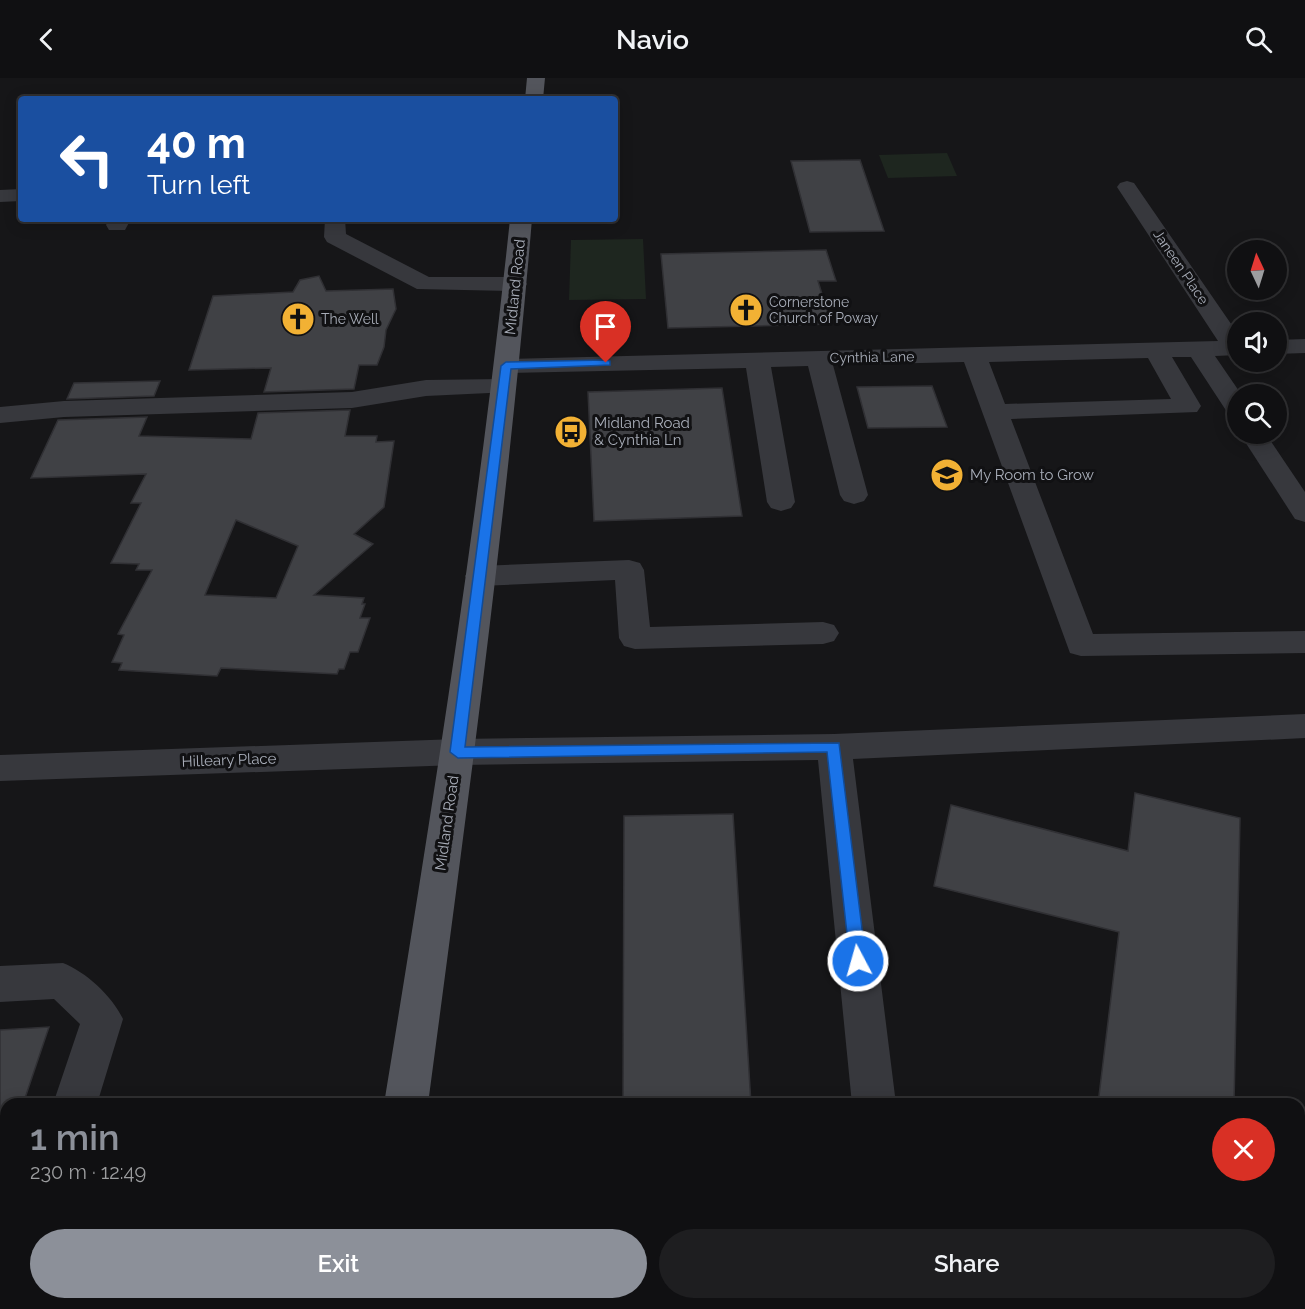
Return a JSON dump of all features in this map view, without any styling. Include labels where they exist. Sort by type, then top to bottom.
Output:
[{"type":"main road","points":[[534,96],[536,78]]},
{"type":"main road","name":"Midland Road","points":[[407,1098],[458,752],[516,284],[521,222]]},
{"type":"street","name":"Janeen Place","points":[[1127,187],[1227,335]]},
{"type":"street","points":[[0,196],[18,195]]},
{"type":"street","points":[[335,222],[335,237],[425,284],[516,284]]},
{"type":"street","points":[[1287,346],[1305,346]]},
{"type":"street","name":"Cynthia Lane","points":[[0,416],[64,409],[352,400],[505,376],[757,360],[1227,348]]},
{"type":"street","points":[[1198,349],[1227,392]]},
{"type":"street","points":[[995,412],[1188,406],[1156,350]]},
{"type":"street","points":[[974,355],[1081,645],[1305,642]]},
{"type":"street","points":[[819,359],[854,495]]},
{"type":"street","points":[[757,360],[781,502]]},
{"type":"street","points":[[1260,444],[1305,513]]},
{"type":"street","points":[[480,576],[629,570],[635,638],[823,633]]},
{"type":"street","name":"Hilleary Place","points":[[0,768],[458,752],[834,747],[1305,726]]},
{"type":"street","points":[[834,747],[873,1098]]},
{"type":"street","points":[[0,984],[63,981],[102,1019],[77,1098]]},
{"type":"shaded area","points":[[947,153],[957,176],[888,178],[879,155]]},
{"type":"shaded area","points":[[643,239],[646,299],[569,300],[571,240]]},
{"type":"building","points":[[860,160],[884,231],[810,232],[791,161]]},
{"type":"building","points":[[826,250],[836,281],[818,281],[831,324],[668,328],[661,254]]},
{"type":"building","name":"The Well","points":[[319,276],[326,291],[393,289],[396,309],[386,330],[384,347],[377,365],[359,365],[354,389],[264,392],[271,368],[189,370],[213,296],[293,292],[300,280]]},
{"type":"building","points":[[160,381],[154,396],[67,399],[74,383]]},
{"type":"building","points":[[932,386],[947,427],[868,428],[857,387]]},
{"type":"building","points":[[722,388],[742,516],[594,521],[588,392]]},
{"type":"building","points":[[350,410],[345,436],[377,436],[376,442],[394,441],[384,507],[354,534],[373,544],[314,595],[364,598],[362,604],[365,604],[360,618],[370,618],[358,652],[350,652],[344,669],[339,669],[337,674],[221,668],[217,676],[119,670],[122,663],[112,662],[124,635],[118,634],[152,570],[136,570],[139,564],[111,563],[141,503],[131,503],[146,474],[31,478],[58,420],[147,417],[139,436],[251,439],[258,413]],"holes":[[[236,520],[298,546],[276,598],[205,595]]]},
{"type":"building","points":[[1135,793],[1240,818],[1234,1098],[1099,1098],[1119,932],[934,886],[951,805],[1128,851]]},
{"type":"building","points":[[733,814],[751,1098],[623,1098],[624,816]]},
{"type":"building","points":[[49,1027],[25,1098],[0,1098],[0,1030]]},
{"type":"place","name":"Cornerstone Church of Poway","points":[[746,310]]},
{"type":"place","name":"The Well","points":[[298,319]]},
{"type":"place","name":"Midland Road & Cynthia Ln","points":[[571,432]]},
{"type":"place","name":"My Room to Grow","points":[[947,475]]},
{"type":"route","points":[[606,363],[506,366],[458,752],[834,747],[858,961]]}]
